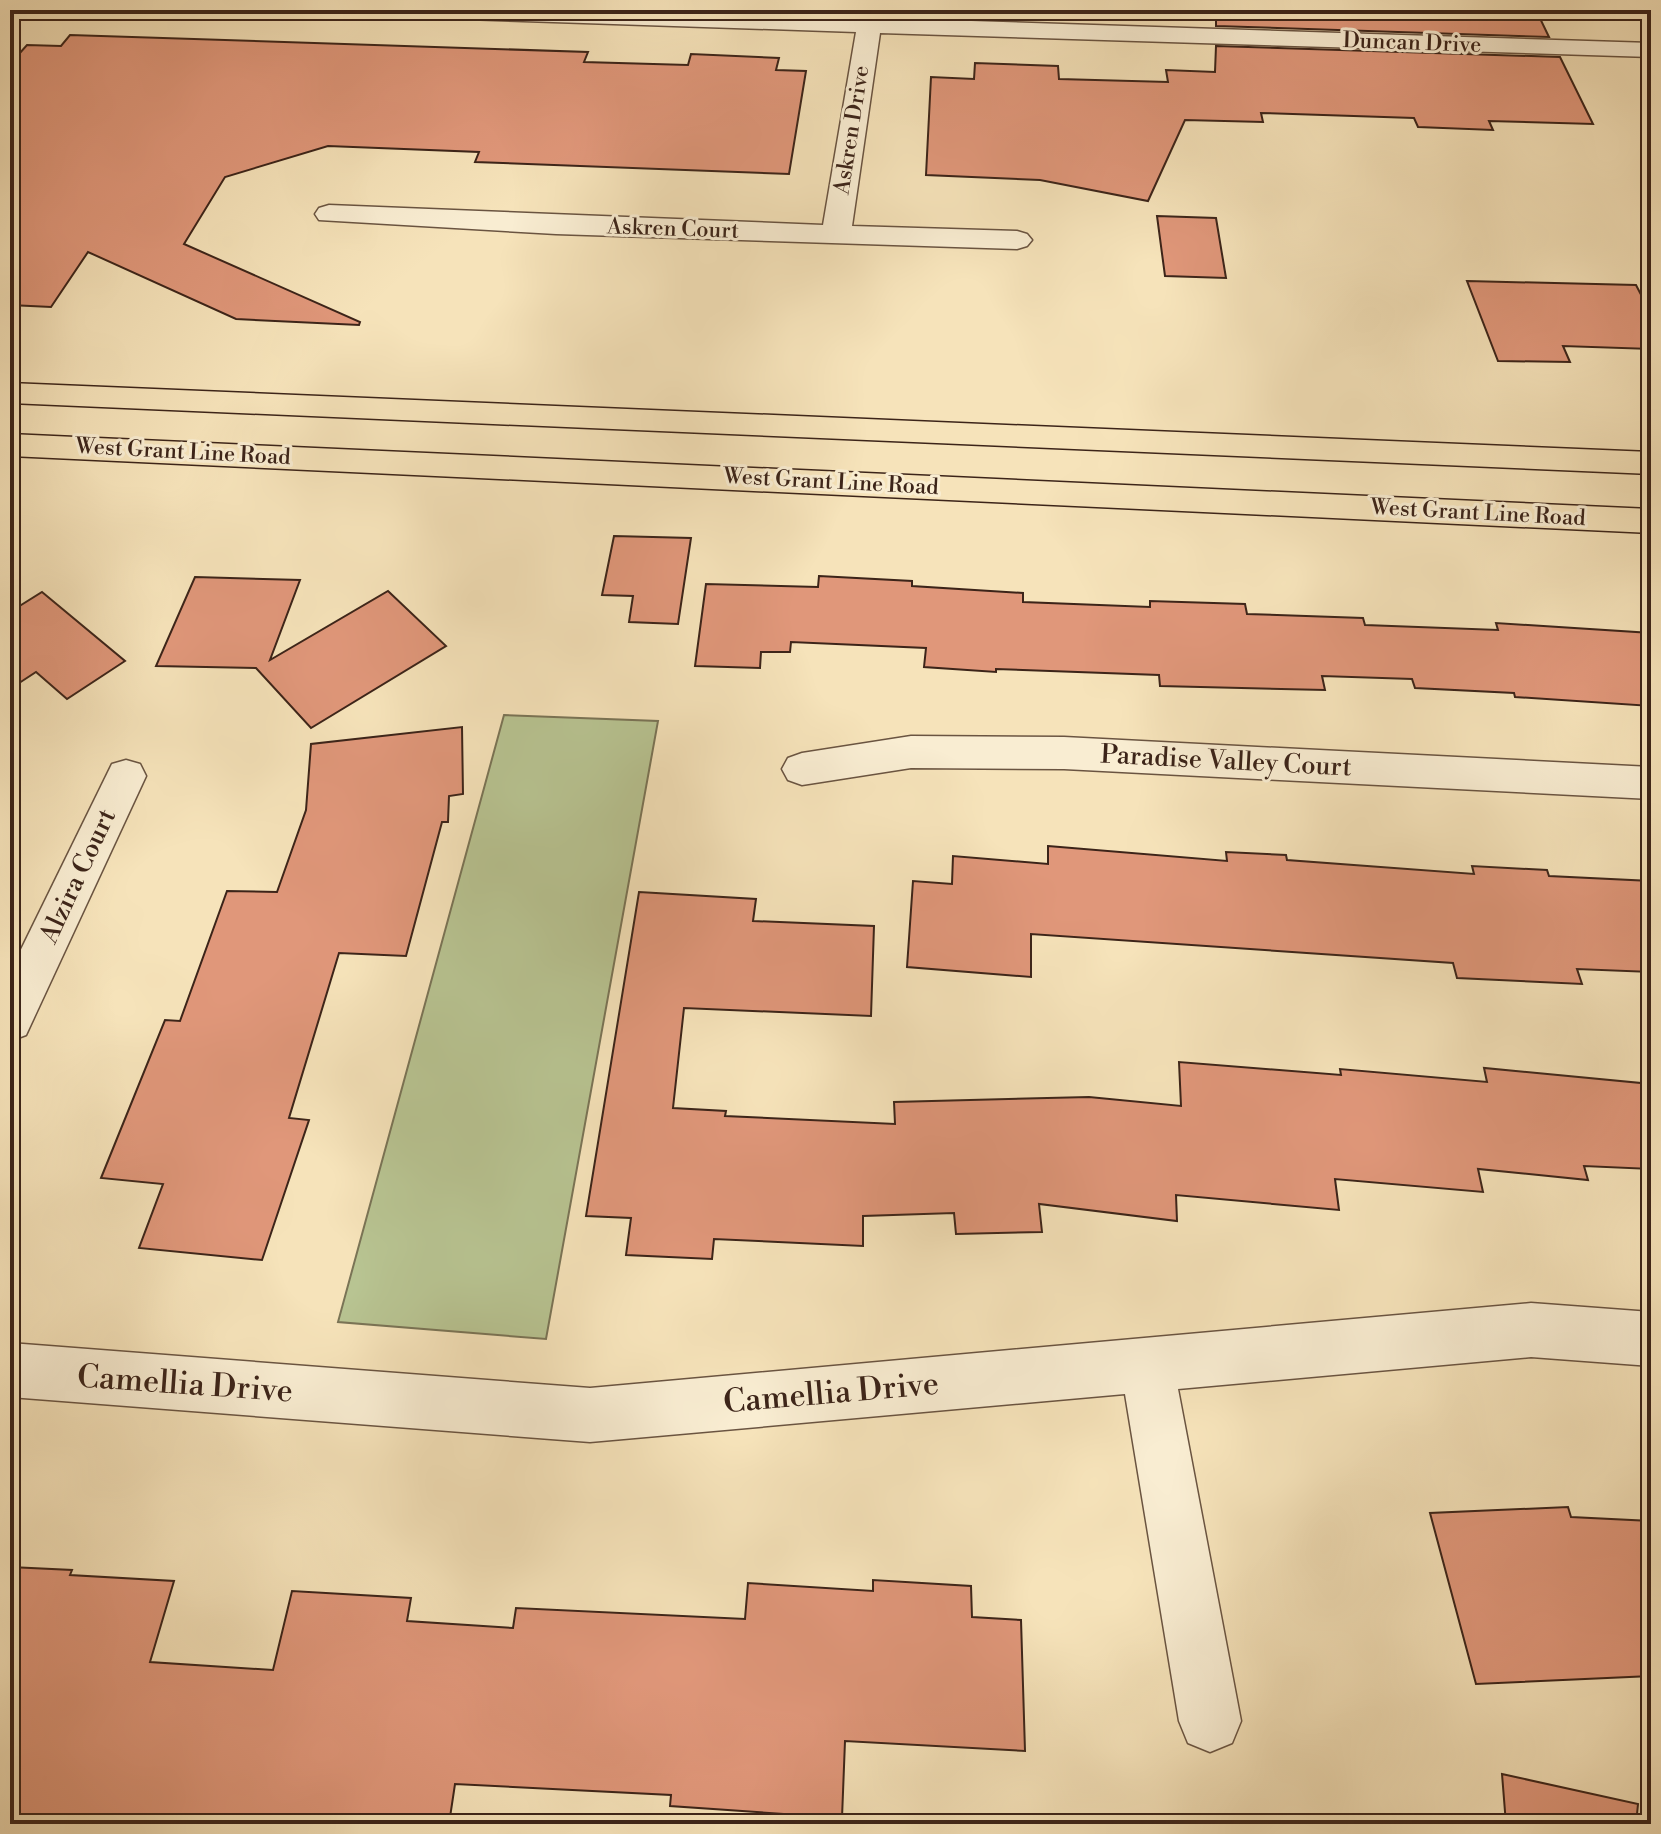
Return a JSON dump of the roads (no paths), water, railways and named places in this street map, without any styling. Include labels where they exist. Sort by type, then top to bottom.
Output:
[{"type":"main road","name":"West Grant Line Road","points":[[10,393],[1651,463]]},
{"type":"main road","name":"West Grant Line Road","points":[[10,445],[1651,521]]},
{"type":"main road","points":[[1152,497],[1174,483],[1197,476],[1409,480],[1419,474],[1417,453]]},
{"type":"street","name":"Duncan Drive","points":[[405,10],[1651,50]]},
{"type":"street","name":"Askren Drive","points":[[836,235],[869,26]]},
{"type":"street","name":"Askren Court","points":[[329,214],[1017,240]]},
{"type":"street","name":"Paradise Valley Court","points":[[802,769],[911,752],[1064,753],[1651,783]]},
{"type":"street","name":"Alzira Court","points":[[10,1020],[126,776]]},
{"type":"street","name":"Camellia Drive","points":[[10,1370],[590,1415],[1531,1330],[1651,1339]]},
{"type":"street","points":[[1147,1365],[1210,1721]]}]
